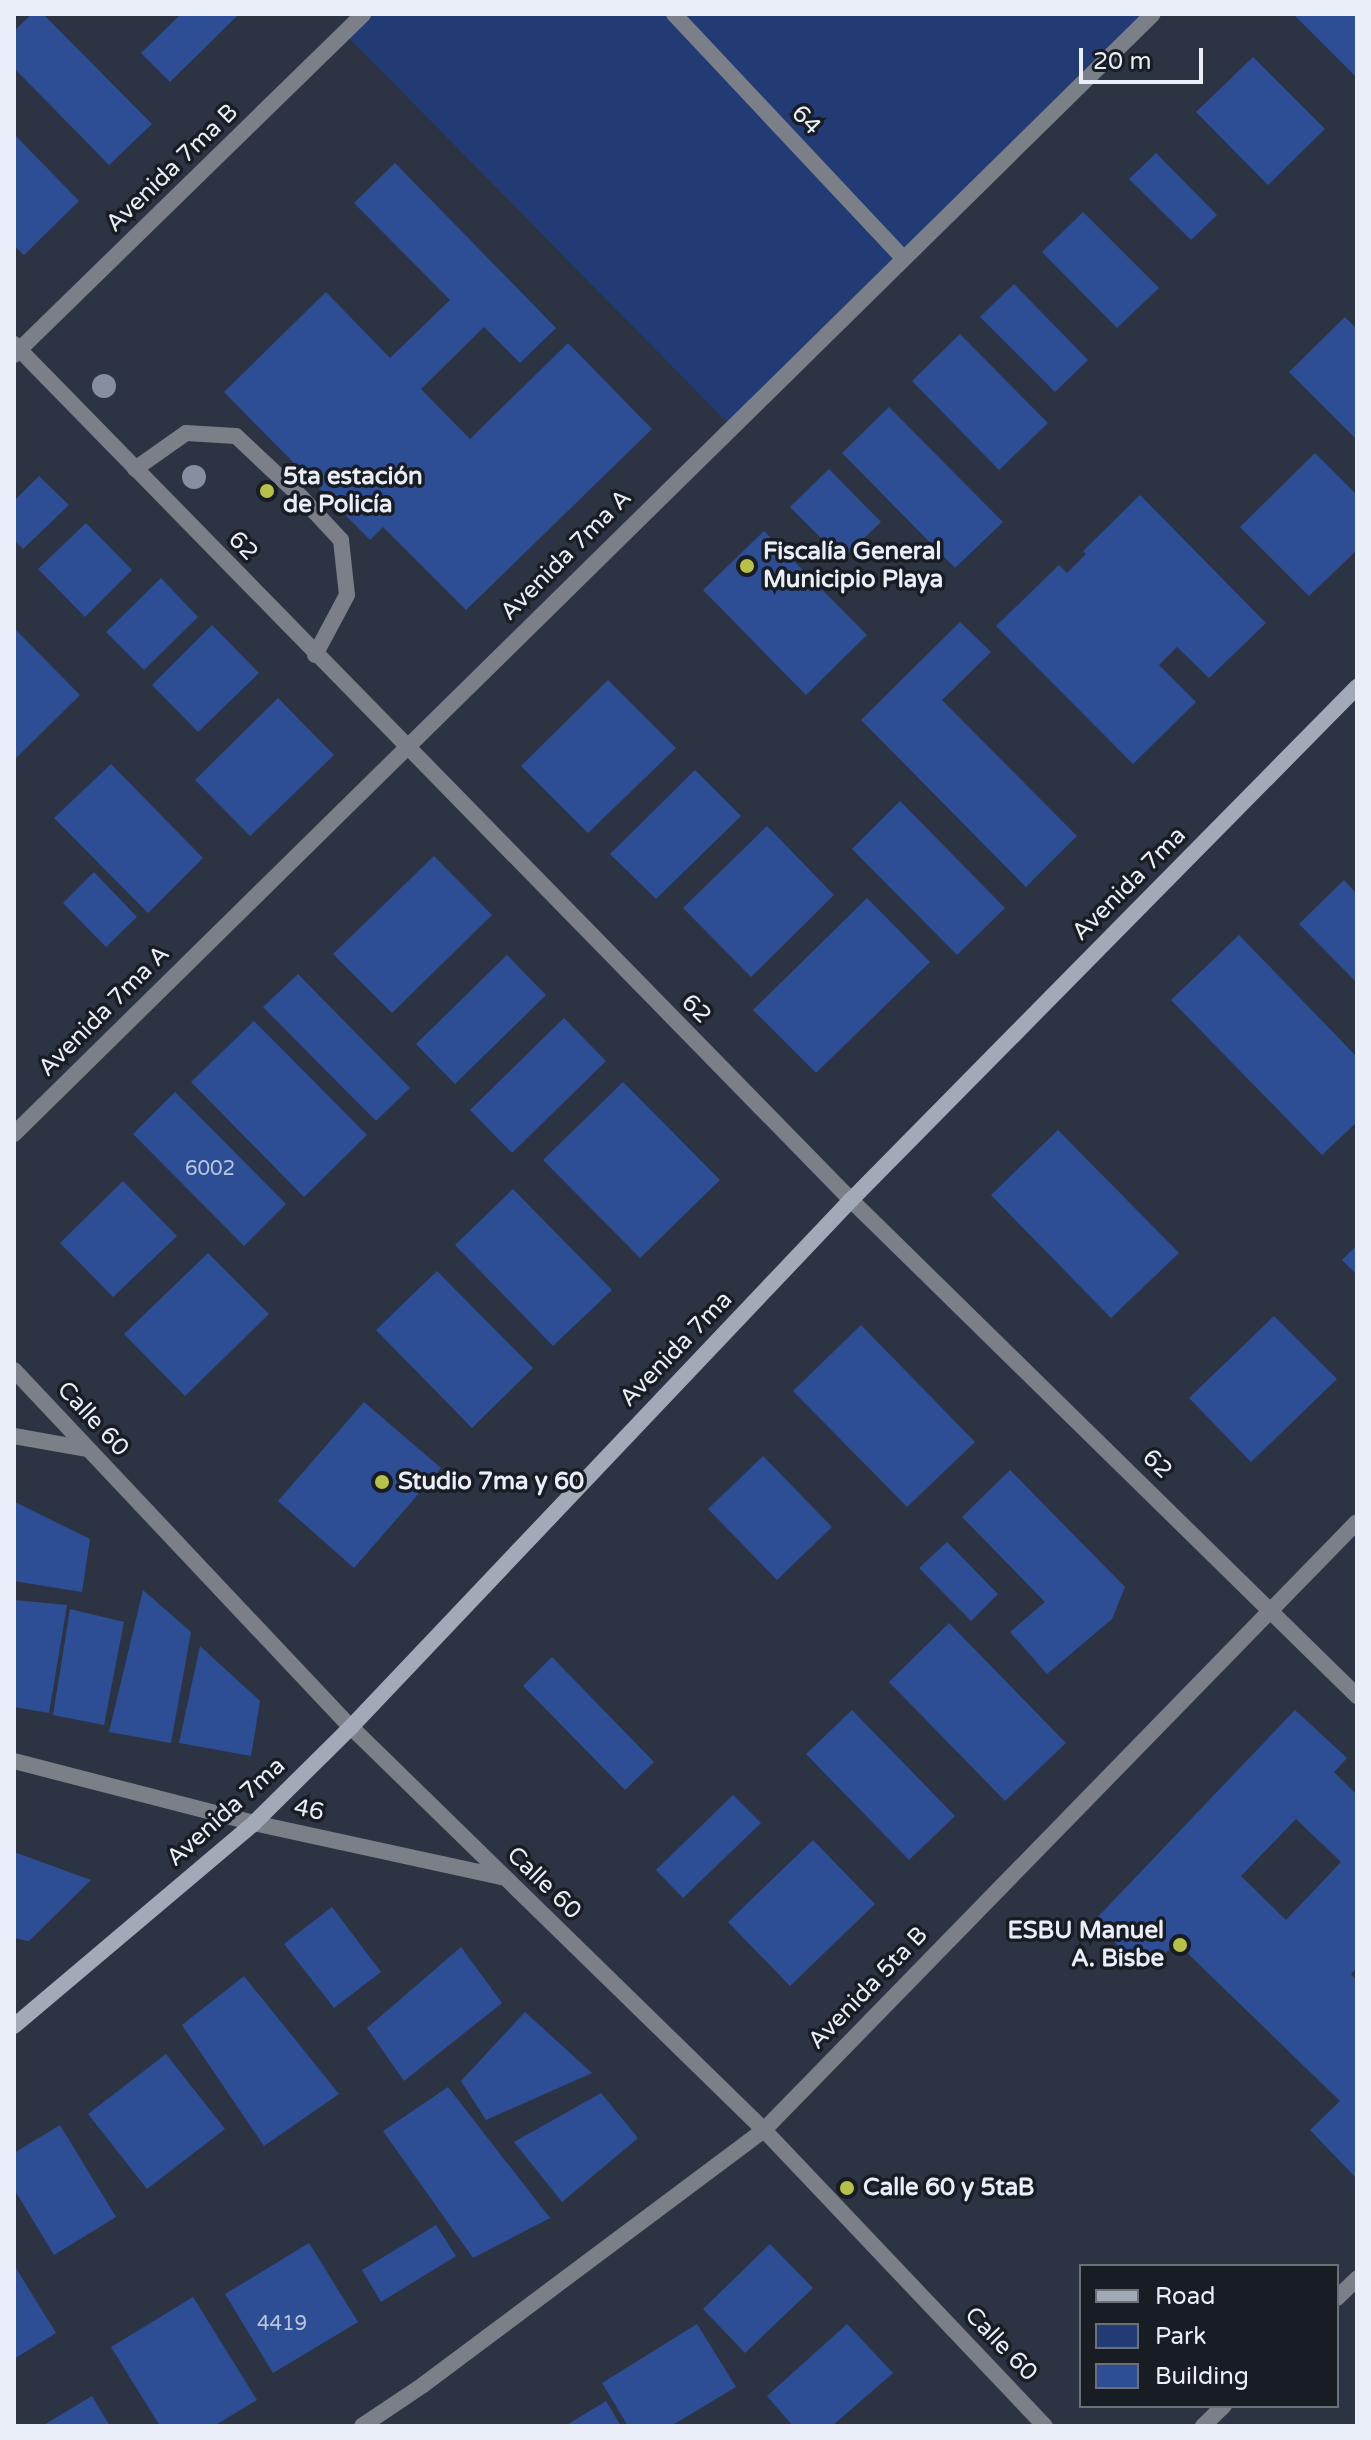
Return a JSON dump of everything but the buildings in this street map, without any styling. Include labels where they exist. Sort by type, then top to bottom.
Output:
[{"type":"main road","name":"Avenida 7ma","points":[[14,2026],[254,1823],[351,1727],[851,1200],[1357,687]]},
{"type":"street","name":"Avenida 7ma B","points":[[16,350],[363,14]]},
{"type":"street","name":"64","points":[[674,14],[903,258]]},
{"type":"street","name":"Avenida 7ma A","points":[[14,1134],[1153,14]]},
{"type":"street","name":"62","points":[[16,350],[851,1200],[1357,1696]]},
{"type":"street","points":[[135,469],[186,433],[236,436],[301,497],[341,540],[347,595],[315,655]]},
{"type":"street","name":"Calle 60","points":[[14,1370],[351,1727],[764,2130],[1045,2426]]},
{"type":"street","points":[[14,1436],[88,1449]]},
{"type":"street","name":"Avenida 5ta B","points":[[362,2426],[423,2385],[764,2130],[1357,1522]]},
{"type":"street","name":"46","points":[[14,1761],[254,1823],[502,1877]]},
{"type":"street","points":[[1339,2296],[1357,2279]]},
{"type":"street","points":[[1203,2426],[1222,2408]]},
{"type":"green space","points":[[363,14],[1153,14],[731,426],[344,33]]},
{"type":"place","name":"5ta estación de Policía","points":[[267,491]]},
{"type":"place","name":"Fiscalía General Municipio Playa","points":[[747,566]]},
{"type":"place","name":"Studio 7ma y 60","points":[[382,1482]]},
{"type":"place","name":"ESBU Manuel A. Bisbe","points":[[1180,1945]]},
{"type":"place","name":"Calle 60 y 5taB","points":[[847,2188]]}]
